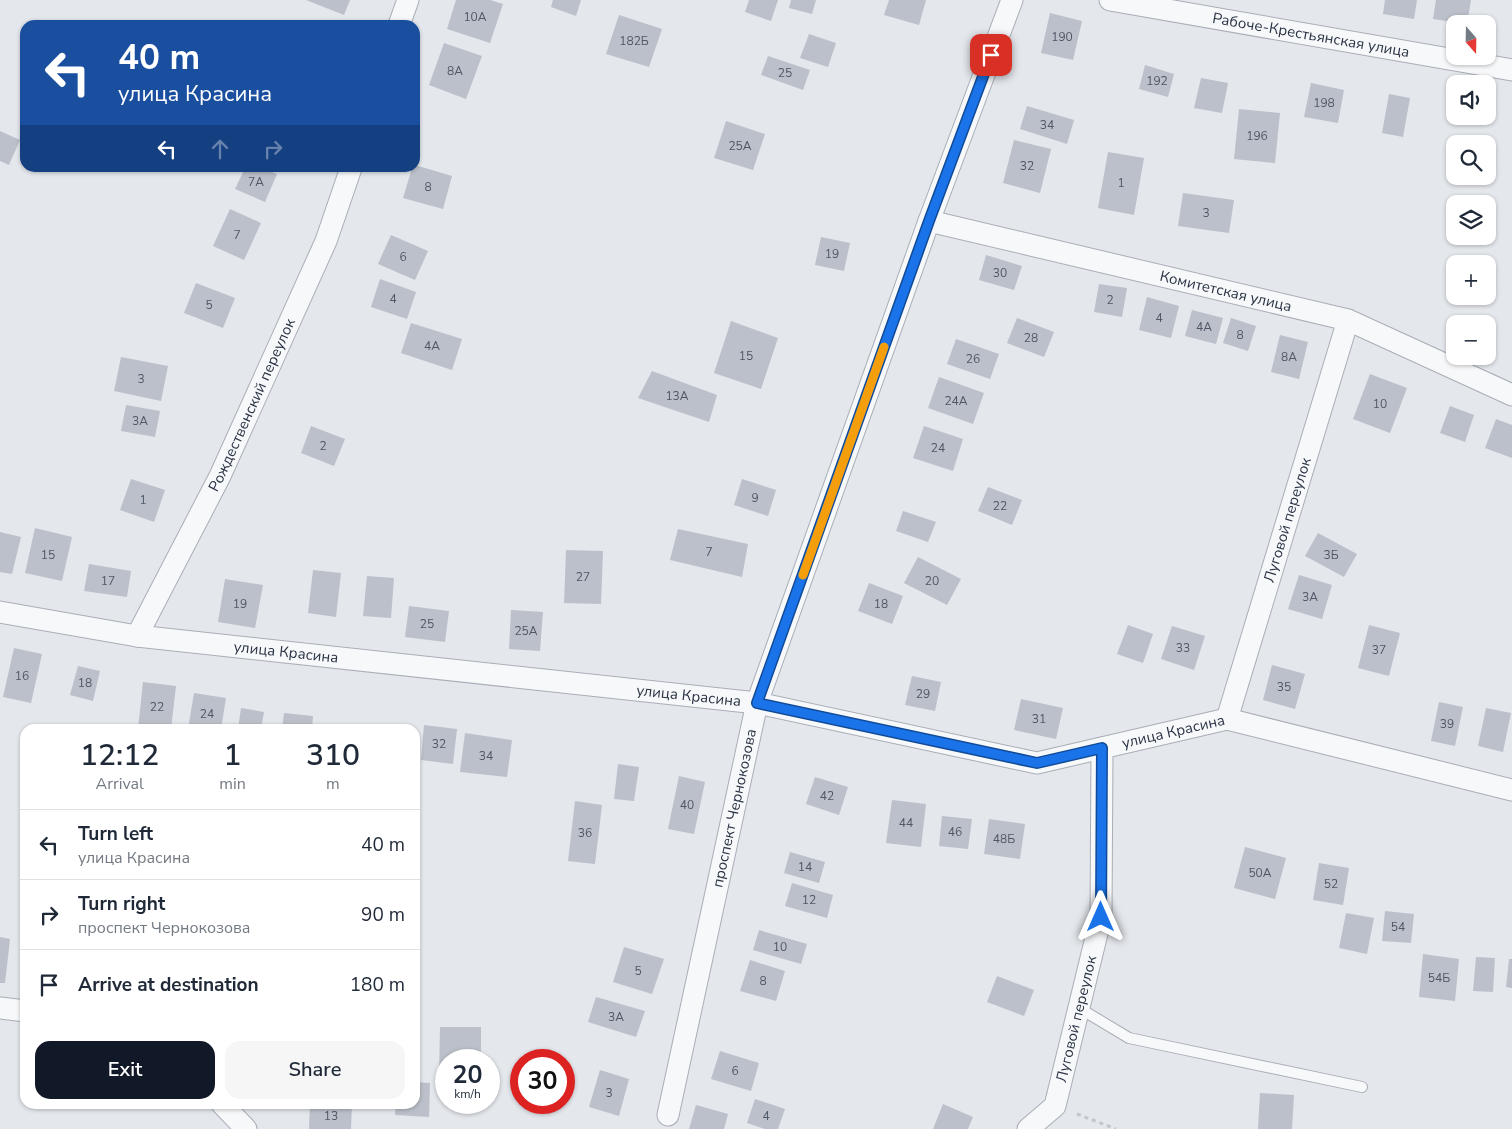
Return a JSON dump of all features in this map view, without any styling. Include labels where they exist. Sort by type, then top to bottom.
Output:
[{"type":"street","points":[[401,20],[408,0]]},
{"type":"street","name":"проспект Чернокозова","points":[[666,1119],[757,703],[929,221],[1012,0]]},
{"type":"street","name":"Рабоче-Крестьянская улица","points":[[1110,0],[1512,70]]},
{"type":"street","name":"Рождественский переулок","points":[[137,636],[220,476],[326,241],[350,172]]},
{"type":"street","name":"Комитетская улица","points":[[929,221],[1348,320],[1512,395]]},
{"type":"street","name":"Луговой переулок","points":[[1227,719],[1348,320]]},
{"type":"street","name":"улица Красина","points":[[0,612],[137,636],[757,703],[1037,763],[1227,719],[1512,790]]},
{"type":"street","name":"Луговой переулок","points":[[1055,1106],[1101,917],[1102,748]]},
{"type":"street","points":[[0,1008],[20,1010]]},
{"type":"street","points":[[1028,1129],[1055,1106]]},
{"type":"street","points":[[227,1109],[246,1129]]},
{"type":"lane","points":[[1079,1008],[1129,1038],[1362,1087]]},
{"type":"path","points":[[1055,1106],[1116,1129]]},
{"type":"building","points":[[306,0],[350,0],[344,15]]},
{"type":"building","points":[[456,0],[490,0],[503,4],[490,43],[447,29]]},
{"type":"building","points":[[553,0],[581,0],[576,16],[551,7]]},
{"type":"building","points":[[749,0],[778,0],[771,21],[745,12]]},
{"type":"building","points":[[791,0],[816,0],[812,14],[789,8]]},
{"type":"building","points":[[889,0],[926,0],[919,25],[884,15]]},
{"type":"building","points":[[1385,0],[1417,0],[1414,19],[1383,14]]},
{"type":"building","points":[[1436,0],[1471,0],[1468,15],[1446,15],[1446,21],[1433,19]]},
{"type":"building","points":[[1050,13],[1082,21],[1073,60],[1041,53]]},
{"type":"building","points":[[619,15],[662,29],[649,67],[606,54]]},
{"type":"building","points":[[809,34],[836,43],[828,67],[800,58]]},
{"type":"building","points":[[444,43],[482,56],[466,99],[429,85]]},
{"type":"building","points":[[768,56],[810,70],[803,90],[761,75]]},
{"type":"building","points":[[1145,65],[1174,74],[1168,97],[1139,89]]},
{"type":"building","points":[[1201,78],[1228,83],[1222,113],[1194,108]]},
{"type":"building","points":[[1311,83],[1344,90],[1338,123],[1304,117]]},
{"type":"building","points":[[1389,94],[1410,98],[1403,137],[1382,133]]},
{"type":"building","points":[[1027,106],[1074,120],[1067,144],[1020,129]]},
{"type":"building","points":[[1239,109],[1280,113],[1275,163],[1234,159]]},
{"type":"building","points":[[726,121],[765,134],[753,170],[714,158]]},
{"type":"building","points":[[0,131],[20,140],[9,165],[0,161]]},
{"type":"building","points":[[1014,140],[1051,149],[1040,193],[1003,183]]},
{"type":"building","points":[[1108,152],[1144,158],[1134,215],[1098,208]]},
{"type":"building","points":[[420,166],[452,176],[443,209],[403,198],[411,172],[420,172]]},
{"type":"building","points":[[243,172],[272,172],[277,174],[265,202],[235,189]]},
{"type":"building","points":[[1183,193],[1234,200],[1229,233],[1178,226]]},
{"type":"building","points":[[230,209],[261,223],[244,260],[213,246]]},
{"type":"building","points":[[391,235],[428,251],[415,280],[378,264]]},
{"type":"building","points":[[821,237],[850,243],[844,271],[815,265]]},
{"type":"building","points":[[986,255],[1022,266],[1014,290],[979,280]]},
{"type":"building","points":[[380,279],[416,292],[407,319],[371,307]]},
{"type":"building","points":[[196,283],[235,298],[223,328],[184,313]]},
{"type":"building","points":[[1099,284],[1127,288],[1122,317],[1094,312]]},
{"type":"building","points":[[1147,297],[1179,306],[1171,338],[1139,330]]},
{"type":"building","points":[[1192,310],[1223,318],[1216,344],[1185,336]]},
{"type":"building","points":[[1017,318],[1054,332],[1044,357],[1007,343]]},
{"type":"building","points":[[1231,318],[1256,326],[1248,351],[1223,343]]},
{"type":"building","points":[[731,321],[778,338],[761,389],[714,373]]},
{"type":"building","points":[[411,323],[462,339],[452,370],[401,353]]},
{"type":"building","points":[[1280,335],[1308,342],[1299,379],[1271,372]]},
{"type":"building","points":[[956,339],[999,354],[990,379],[947,364]]},
{"type":"building","points":[[121,357],[168,366],[161,401],[114,391]]},
{"type":"building","points":[[652,371],[717,395],[709,422],[638,398]]},
{"type":"building","points":[[1370,374],[1407,388],[1390,433],[1353,419]]},
{"type":"building","points":[[939,377],[984,393],[973,424],[928,408]]},
{"type":"building","points":[[126,405],[160,411],[155,437],[121,431]]},
{"type":"building","points":[[1450,406],[1474,415],[1465,442],[1440,433]]},
{"type":"building","points":[[1496,419],[1512,425],[1512,458],[1485,448]]},
{"type":"building","points":[[311,426],[345,439],[334,466],[301,453]]},
{"type":"building","points":[[924,426],[963,439],[953,471],[913,458]]},
{"type":"building","points":[[131,479],[165,490],[154,522],[120,510]]},
{"type":"building","points":[[742,479],[776,490],[768,516],[734,505]]},
{"type":"building","points":[[988,487],[1022,500],[1012,525],[978,511]]},
{"type":"building","points":[[903,511],[936,522],[928,542],[896,531]]},
{"type":"building","points":[[35,528],[72,537],[62,581],[25,573]]},
{"type":"building","points":[[678,529],[748,544],[742,577],[670,560]]},
{"type":"building","points":[[0,532],[21,537],[12,574],[0,572]]},
{"type":"building","points":[[1318,533],[1357,554],[1344,577],[1305,556]]},
{"type":"building","points":[[566,550],[603,551],[601,604],[564,603]]},
{"type":"building","points":[[918,557],[961,579],[947,605],[904,583]]},
{"type":"building","points":[[89,564],[131,571],[127,597],[84,591]]},
{"type":"building","points":[[313,570],[341,573],[336,617],[308,613]]},
{"type":"building","points":[[1299,575],[1332,585],[1322,619],[1288,609]]},
{"type":"building","points":[[367,576],[394,578],[391,618],[363,616]]},
{"type":"building","points":[[225,579],[263,585],[255,628],[218,622]]},
{"type":"building","points":[[869,583],[903,596],[892,624],[858,611]]},
{"type":"building","points":[[409,606],[449,611],[445,642],[405,637]]},
{"type":"building","points":[[511,610],[543,612],[540,651],[509,649]]},
{"type":"building","points":[[1128,625],[1153,634],[1143,663],[1117,654]]},
{"type":"building","points":[[1369,625],[1400,633],[1389,676],[1358,668]]},
{"type":"building","points":[[1172,626],[1205,636],[1194,670],[1161,659]]},
{"type":"building","points":[[14,648],[42,654],[31,703],[3,697]]},
{"type":"building","points":[[1272,665],[1305,674],[1295,709],[1263,700]]},
{"type":"building","points":[[78,666],[100,671],[93,701],[70,695]]},
{"type":"building","points":[[912,676],[941,682],[935,711],[905,705]]},
{"type":"building","points":[[143,682],[176,686],[172,724],[139,724]]},
{"type":"building","points":[[194,693],[226,698],[222,724],[189,724]]},
{"type":"building","points":[[1021,699],[1063,708],[1056,739],[1014,730]]},
{"type":"building","points":[[1439,702],[1463,707],[1455,746],[1431,741]]},
{"type":"building","points":[[241,708],[264,712],[262,724],[239,724]]},
{"type":"building","points":[[1486,708],[1511,713],[1503,752],[1478,746]]},
{"type":"building","points":[[284,713],[313,716],[312,724],[283,724]]},
{"type":"building","points":[[424,725],[457,729],[453,764],[421,760]]},
{"type":"building","points":[[465,733],[512,740],[507,777],[460,772]]},
{"type":"building","points":[[618,764],[639,767],[634,801],[614,799]]},
{"type":"building","points":[[679,776],[705,782],[694,834],[668,829]]},
{"type":"building","points":[[815,777],[848,787],[839,815],[806,804]]},
{"type":"building","points":[[892,800],[926,804],[921,847],[886,843]]},
{"type":"building","points":[[575,801],[602,805],[595,864],[568,861]]},
{"type":"building","points":[[942,816],[972,819],[968,849],[939,846]]},
{"type":"building","points":[[989,819],[1025,824],[1020,859],[984,854]]},
{"type":"building","points":[[1245,847],[1286,858],[1275,899],[1234,888]]},
{"type":"building","points":[[790,852],[825,862],[819,883],[784,873]]},
{"type":"building","points":[[1319,863],[1349,868],[1343,905],[1313,900]]},
{"type":"building","points":[[792,883],[833,895],[827,918],[785,906]]},
{"type":"building","points":[[1385,911],[1414,914],[1411,943],[1382,941]]},
{"type":"building","points":[[1346,913],[1374,918],[1367,954],[1339,948]]},
{"type":"building","points":[[759,930],[807,944],[801,964],[753,950]]},
{"type":"building","points":[[0,937],[10,939],[5,983],[0,983]]},
{"type":"building","points":[[624,947],[664,959],[652,994],[613,982]]},
{"type":"building","points":[[1423,954],[1459,959],[1455,1001],[1419,997]]},
{"type":"building","points":[[1476,957],[1495,958],[1493,992],[1473,991]]},
{"type":"building","points":[[1509,959],[1512,959],[1512,988],[1506,987]]},
{"type":"building","points":[[750,960],[785,971],[776,1001],[740,991]]},
{"type":"building","points":[[997,976],[1034,990],[1024,1016],[987,1002]]},
{"type":"building","points":[[596,997],[645,1011],[636,1037],[588,1022]]},
{"type":"building","points":[[440,1027],[481,1027],[481,1049],[440,1049]]},
{"type":"building","points":[[720,1051],[759,1063],[751,1091],[711,1079]]},
{"type":"building","points":[[600,1070],[629,1079],[619,1116],[589,1107]]},
{"type":"building","points":[[420,1082],[430,1083],[429,1117],[395,1115],[396,1109],[420,1109]]},
{"type":"building","points":[[1260,1093],[1294,1095],[1292,1129],[1258,1129]]},
{"type":"building","points":[[755,1099],[785,1109],[778,1129],[765,1129],[747,1123]]},
{"type":"building","points":[[943,1104],[973,1117],[968,1129],[933,1129]]},
{"type":"building","points":[[696,1105],[728,1114],[724,1129],[689,1129]]},
{"type":"building","points":[[310,1109],[352,1109],[351,1129],[309,1129]]},
{"type":"slow traffic","points":[[803,575],[884,347]]},
{"type":"route","points":[[991,55],[929,221],[757,703],[1037,763],[1102,748],[1101,917]]}]
